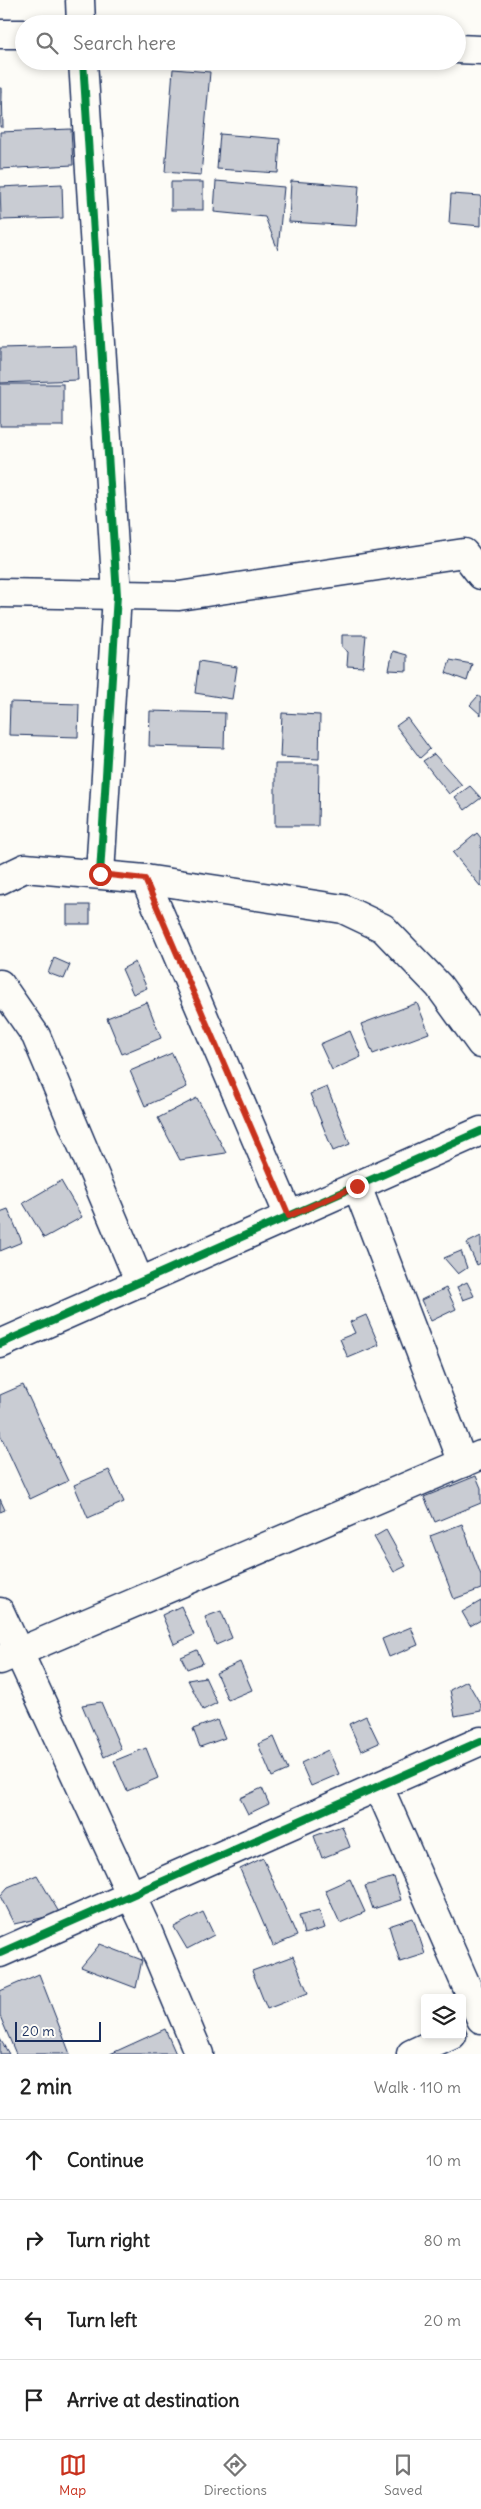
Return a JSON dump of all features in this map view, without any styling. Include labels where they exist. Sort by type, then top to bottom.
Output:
[{"type":"street","points":[[80,0],[81,15]]},
{"type":"street","points":[[0,34],[15,34]]},
{"type":"street","points":[[466,49],[481,50]]},
{"type":"street","points":[[84,70],[117,595],[100,874]]},
{"type":"street","points":[[0,593],[179,596],[472,549],[481,575]]},
{"type":"street","points":[[0,880],[25,868],[100,874],[343,909],[383,928],[439,986],[481,1044]]},
{"type":"street","points":[[145,879],[289,1216]]},
{"type":"street","points":[[0,984],[36,1036],[140,1283]]},
{"type":"street","points":[[0,1344],[481,1131]]},
{"type":"street","points":[[9,1656],[472,1459],[357,1186]]},
{"type":"street","points":[[0,1612],[9,1656],[131,1896],[199,2054]]},
{"type":"street","points":[[0,1954],[481,1741]]},
{"type":"street","points":[[379,1787],[481,2021],[466,2029]]},
{"type":"street","points":[[411,2054],[443,2039]]},
{"type":"building","points":[[173,70],[210,72],[201,175],[165,172]]},
{"type":"building","points":[[0,88],[2,88],[3,127],[0,127]]},
{"type":"building","points":[[71,129],[73,165],[0,169],[0,132]]},
{"type":"building","points":[[220,134],[280,139],[278,173],[217,169]]},
{"type":"building","points":[[216,181],[284,187],[278,250],[265,217],[214,212]]},
{"type":"building","points":[[291,181],[359,186],[356,226],[289,222]]},
{"type":"building","points":[[171,182],[203,182],[203,210],[171,210]]},
{"type":"building","points":[[62,184],[63,218],[1,220],[0,187]]},
{"type":"building","points":[[451,194],[481,196],[481,226],[449,223]]},
{"type":"building","points":[[76,346],[78,380],[0,383],[0,348]]},
{"type":"building","points":[[0,384],[63,384],[63,426],[0,426]]},
{"type":"building","points":[[342,635],[366,635],[363,667],[347,666],[348,652],[342,647]]},
{"type":"building","points":[[393,651],[407,655],[407,671],[389,670]]},
{"type":"building","points":[[450,660],[472,664],[467,681],[446,673]]},
{"type":"building","points":[[199,661],[237,667],[232,699],[195,693]]},
{"type":"building","points":[[478,696],[481,698],[481,715],[470,705]]},
{"type":"building","points":[[10,702],[79,704],[78,737],[9,735]]},
{"type":"building","points":[[150,711],[225,713],[224,748],[149,746]]},
{"type":"building","points":[[282,713],[320,715],[319,759],[280,757]]},
{"type":"building","points":[[407,718],[430,749],[420,758],[396,726]]},
{"type":"building","points":[[434,754],[462,785],[449,794],[423,761]]},
{"type":"building","points":[[275,764],[319,764],[318,826],[275,826]]},
{"type":"building","points":[[470,786],[481,798],[465,810],[455,797]]},
{"type":"building","points":[[477,833],[481,838],[481,887],[453,853]]},
{"type":"building","points":[[67,905],[90,905],[90,924],[67,924]]},
{"type":"building","points":[[54,958],[70,965],[64,979],[48,973]]},
{"type":"building","points":[[135,962],[147,988],[133,994],[122,969]]},
{"type":"building","points":[[147,1002],[161,1038],[122,1054],[107,1018]]},
{"type":"building","points":[[417,1003],[429,1033],[373,1054],[361,1024]]},
{"type":"building","points":[[350,1031],[361,1057],[332,1070],[320,1044]]},
{"type":"building","points":[[172,1053],[187,1087],[145,1106],[130,1071]]},
{"type":"building","points":[[327,1087],[350,1144],[333,1151],[310,1094]]},
{"type":"building","points":[[197,1098],[226,1153],[180,1160],[158,1118]]},
{"type":"building","points":[[61,1181],[82,1217],[44,1238],[23,1203]]},
{"type":"building","points":[[8,1209],[22,1242],[0,1251],[0,1212]]},
{"type":"building","points":[[481,1236],[481,1263],[477,1265],[467,1243]]},
{"type":"building","points":[[461,1251],[467,1268],[458,1274],[444,1258]]},
{"type":"building","points":[[467,1282],[474,1296],[463,1300],[457,1287]]},
{"type":"building","points":[[446,1288],[456,1309],[431,1321],[421,1300]]},
{"type":"building","points":[[366,1315],[379,1345],[348,1358],[340,1339],[355,1333],[350,1322]]},
{"type":"building","points":[[23,1385],[68,1481],[30,1499],[0,1434],[0,1395]]},
{"type":"building","points":[[109,1470],[124,1502],[88,1518],[74,1485]]},
{"type":"building","points":[[476,1476],[481,1488],[481,1503],[435,1522],[424,1497]]},
{"type":"building","points":[[0,1499],[5,1510],[0,1512]]},
{"type":"building","points":[[462,1524],[481,1575],[481,1589],[454,1599],[430,1536]]},
{"type":"building","points":[[386,1530],[406,1566],[394,1572],[374,1537]]},
{"type":"building","points":[[481,1601],[481,1620],[470,1626],[462,1612]]},
{"type":"building","points":[[181,1606],[194,1635],[174,1644],[162,1615]]},
{"type":"building","points":[[221,1611],[232,1638],[216,1645],[205,1617]]},
{"type":"building","points":[[411,1627],[418,1645],[389,1657],[382,1639]]},
{"type":"building","points":[[197,1650],[203,1663],[187,1669],[181,1657]]},
{"type":"building","points":[[240,1662],[252,1690],[228,1700],[216,1673]]},
{"type":"building","points":[[205,1677],[217,1703],[203,1710],[188,1680]]},
{"type":"building","points":[[467,1681],[481,1705],[481,1711],[455,1716],[450,1690]]},
{"type":"building","points":[[101,1702],[121,1749],[104,1757],[82,1705]]},
{"type":"building","points":[[366,1716],[379,1743],[361,1751],[349,1724]]},
{"type":"building","points":[[217,1720],[225,1738],[200,1747],[193,1729]]},
{"type":"building","points":[[274,1737],[288,1770],[272,1777],[258,1744]]},
{"type":"building","points":[[146,1748],[158,1778],[127,1791],[114,1761]]},
{"type":"building","points":[[328,1750],[339,1774],[311,1786],[301,1763]]},
{"type":"building","points":[[262,1788],[269,1804],[248,1814],[240,1798]]},
{"type":"building","points":[[342,1826],[350,1847],[322,1858],[314,1836]]},
{"type":"building","points":[[263,1858],[297,1936],[273,1946],[240,1869]]},
{"type":"building","points":[[37,1875],[60,1914],[14,1924],[0,1896],[8,1887]]},
{"type":"building","points":[[394,1877],[401,1900],[373,1909],[365,1886]]},
{"type":"building","points":[[350,1879],[365,1912],[340,1923],[325,1890]]},
{"type":"building","points":[[319,1910],[325,1928],[304,1934],[299,1915]]},
{"type":"building","points":[[203,1912],[214,1935],[187,1949],[174,1927]]},
{"type":"building","points":[[413,1918],[425,1954],[400,1962],[389,1926]]},
{"type":"building","points":[[100,1944],[142,1960],[136,1988],[81,1967]]},
{"type":"building","points":[[293,1956],[308,1993],[267,2009],[252,1971]]},
{"type":"building","points":[[39,1974],[70,2054],[16,2054],[0,2016],[0,1991]]},
{"type":"building","points":[[165,2029],[176,2054],[110,2054]]},
{"type":"building","points":[[0,2039],[9,2054],[0,2054]]},
{"type":"cycle path","points":[[84,70],[117,595],[100,874]]},
{"type":"cycle path","points":[[0,1344],[481,1131]]},
{"type":"cycle path","points":[[0,1953],[481,1741]]},
{"type":"route","points":[[100,874],[145,879],[289,1216],[357,1186]]}]
